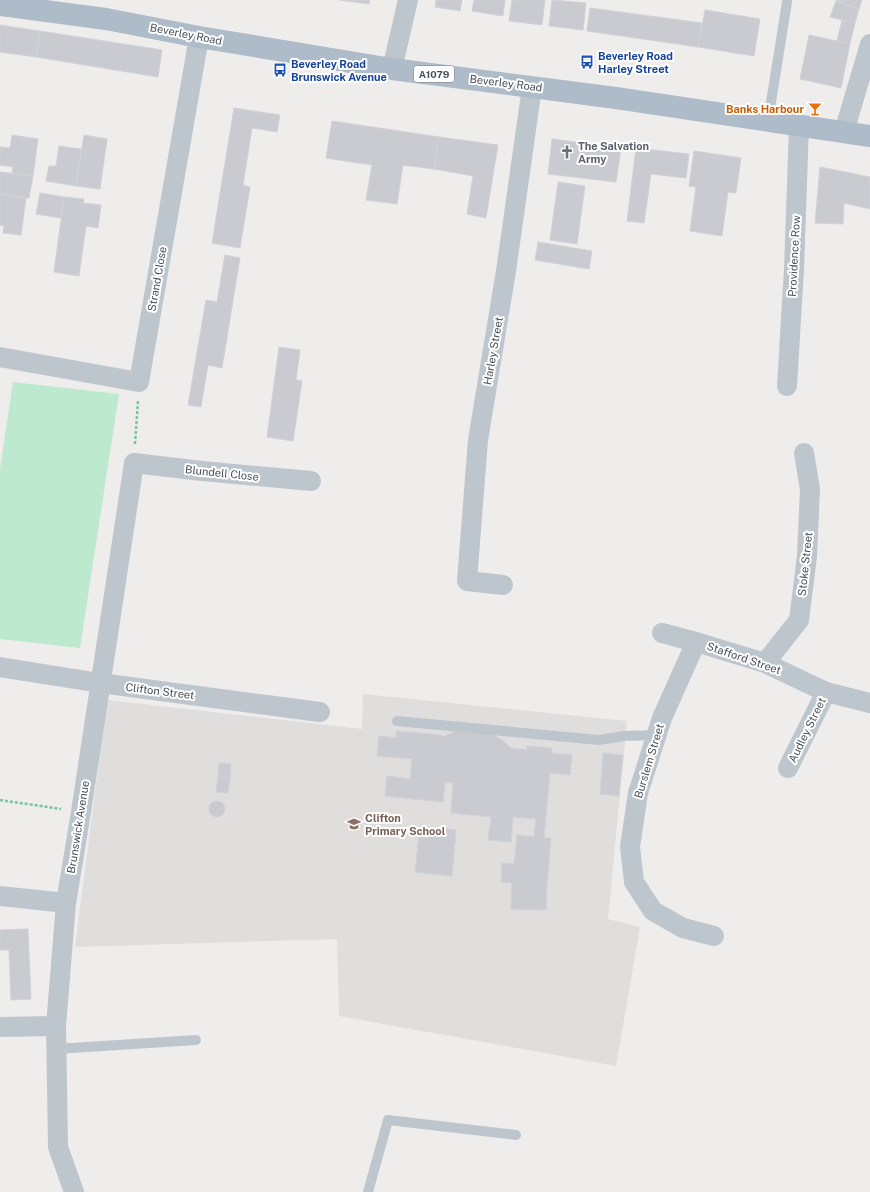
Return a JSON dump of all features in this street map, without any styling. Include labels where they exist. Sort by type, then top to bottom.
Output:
[{"type":"main road","name":"Beverley Road","points":[[0,5],[106,18],[199,37],[392,69],[616,98],[870,136]]},
{"type":"street","points":[[392,69],[408,0]]},
{"type":"street","name":"Strand Close","points":[[139,382],[199,37]]},
{"type":"street","points":[[844,132],[870,44]]},
{"type":"street","name":"Harley Street","points":[[503,585],[467,581],[478,440],[506,271],[532,87]]},
{"type":"street","name":"Providence Row","points":[[787,386],[794,269],[799,126]]},
{"type":"street","points":[[0,357],[139,382]]},
{"type":"street","name":"Stoke Street","points":[[765,664],[799,620],[807,556],[810,489],[804,453]]},
{"type":"street","name":"Blundell Close","points":[[134,463],[311,481]]},
{"type":"street","name":"Brunswick Avenue","points":[[74,1192],[58,1147],[56,1026],[66,903],[134,463]]},
{"type":"street","name":"Stafford Street","points":[[662,633],[765,664],[826,692],[870,704]]},
{"type":"street","name":"Burslem Street","points":[[696,642],[662,718],[638,793],[630,847],[634,882],[653,911],[683,928],[714,936]]},
{"type":"street","name":"Clifton Street","points":[[0,667],[100,683],[320,712]]},
{"type":"street","name":"Audley Street","points":[[788,768],[826,692]]},
{"type":"street","points":[[0,896],[66,903]]},
{"type":"street","points":[[0,1027],[56,1026]]},
{"type":"lane","points":[[768,121],[787,2]]},
{"type":"lane","points":[[397,721],[600,740],[624,736],[657,735]]},
{"type":"lane","points":[[56,1049],[196,1040]]},
{"type":"lane","points":[[368,1192],[388,1120],[516,1135]]},
{"type":"path","points":[[134,463],[139,382]]},
{"type":"path","points":[[0,800],[81,812]]},
{"type":"shaded area","name":"Clifton Primary School","points":[[363,694],[627,721],[608,919],[640,927],[616,1066],[339,1016],[337,939],[75,947],[107,700],[362,729]]},
{"type":"green space","points":[[13,382],[119,394],[80,648],[0,639],[0,469]]},
{"type":"building","points":[[339,0],[370,0],[369,4]]},
{"type":"building","points":[[436,0],[462,0],[460,11],[435,7]]},
{"type":"building","points":[[474,0],[505,0],[503,16],[472,11]]},
{"type":"building","points":[[512,0],[545,0],[542,25],[509,21]]},
{"type":"building","points":[[552,0],[586,3],[583,30],[549,26]]},
{"type":"building","points":[[836,0],[862,0],[859,9]]},
{"type":"building","points":[[836,1],[859,9],[855,23],[830,17]]},
{"type":"building","points":[[590,8],[702,23],[698,47],[587,31]]},
{"type":"building","points":[[705,10],[760,19],[754,56],[698,47]]},
{"type":"building","points":[[842,20],[855,23],[850,44],[837,41]]},
{"type":"building","points":[[0,25],[40,31],[36,57],[0,52]]},
{"type":"building","points":[[40,31],[162,50],[158,77],[36,57]]},
{"type":"building","points":[[809,35],[850,44],[841,88],[800,79]]},
{"type":"building","points":[[234,108],[280,115],[277,132],[252,128],[243,185],[250,187],[240,248],[212,243]]},
{"type":"building","points":[[332,121],[439,137],[434,169],[403,165],[397,204],[366,200],[372,165],[326,158]]},
{"type":"building","points":[[12,135],[38,139],[33,176],[12,173],[13,167],[0,165],[0,147],[10,148]]},
{"type":"building","points":[[84,135],[107,139],[100,189],[76,186]]},
{"type":"building","points":[[439,137],[498,145],[486,218],[467,214],[473,176],[434,169]]},
{"type":"building","points":[[552,139],[621,148],[616,182],[548,174]]},
{"type":"building","points":[[59,146],[81,149],[76,186],[46,181],[49,166],[56,166]]},
{"type":"building","points":[[636,148],[689,154],[686,178],[651,174],[644,223],[627,221]]},
{"type":"building","points":[[694,151],[741,158],[736,193],[728,192],[722,236],[690,231],[696,187],[689,186]]},
{"type":"building","points":[[820,167],[870,177],[870,209],[844,203],[843,224],[815,223]]},
{"type":"building","points":[[0,172],[33,176],[29,198],[0,194]]},
{"type":"building","points":[[558,182],[585,186],[577,244],[550,240]]},
{"type":"building","points":[[40,193],[64,197],[61,218],[36,214]]},
{"type":"building","points":[[0,194],[26,198],[21,235],[3,233],[4,226],[0,225]]},
{"type":"building","points":[[64,197],[84,199],[83,203],[101,205],[98,228],[86,226],[79,276],[54,272]]},
{"type":"building","points":[[538,242],[592,251],[589,269],[535,260]]},
{"type":"building","points":[[225,255],[240,258],[222,368],[208,365],[201,407],[188,405],[206,300],[217,302]]},
{"type":"building","points":[[279,347],[300,350],[296,380],[302,381],[293,441],[267,437]]},
{"type":"building","points":[[466,730],[491,734],[502,740],[511,748],[527,750],[527,746],[552,748],[552,753],[572,755],[570,775],[550,773],[544,838],[551,838],[546,910],[511,909],[512,883],[501,882],[502,863],[514,864],[517,835],[534,837],[536,819],[513,817],[511,842],[488,840],[491,817],[451,813],[453,783],[445,782],[443,802],[385,796],[387,776],[410,779],[412,759],[377,756],[379,736],[396,738],[396,731],[442,735],[442,737],[454,732]]},
{"type":"building","points":[[603,753],[623,755],[619,796],[600,794]]},
{"type":"building","points":[[219,763],[231,764],[230,779],[218,777]]},
{"type":"building","points":[[218,777],[230,779],[228,793],[216,792]]},
{"type":"building","points":[[217,801],[223,803],[225,809],[223,815],[217,817],[211,815],[209,809],[211,803]]},
{"type":"building","points":[[420,826],[456,830],[452,876],[415,872]]},
{"type":"building","points":[[28,929],[31,999],[11,1000],[9,950],[0,950],[0,930]]},
{"type":"place","name":"Beverley Road Harley Street","points":[[587,62]]},
{"type":"place","name":"Beverley Road Brunswick Avenue","points":[[280,70]]},
{"type":"place","name":"Banks Harbour","points":[[815,109]]},
{"type":"place","name":"The Salvation Army","points":[[567,152]]},
{"type":"place","name":"Clifton Primary School","points":[[354,824]]}]
